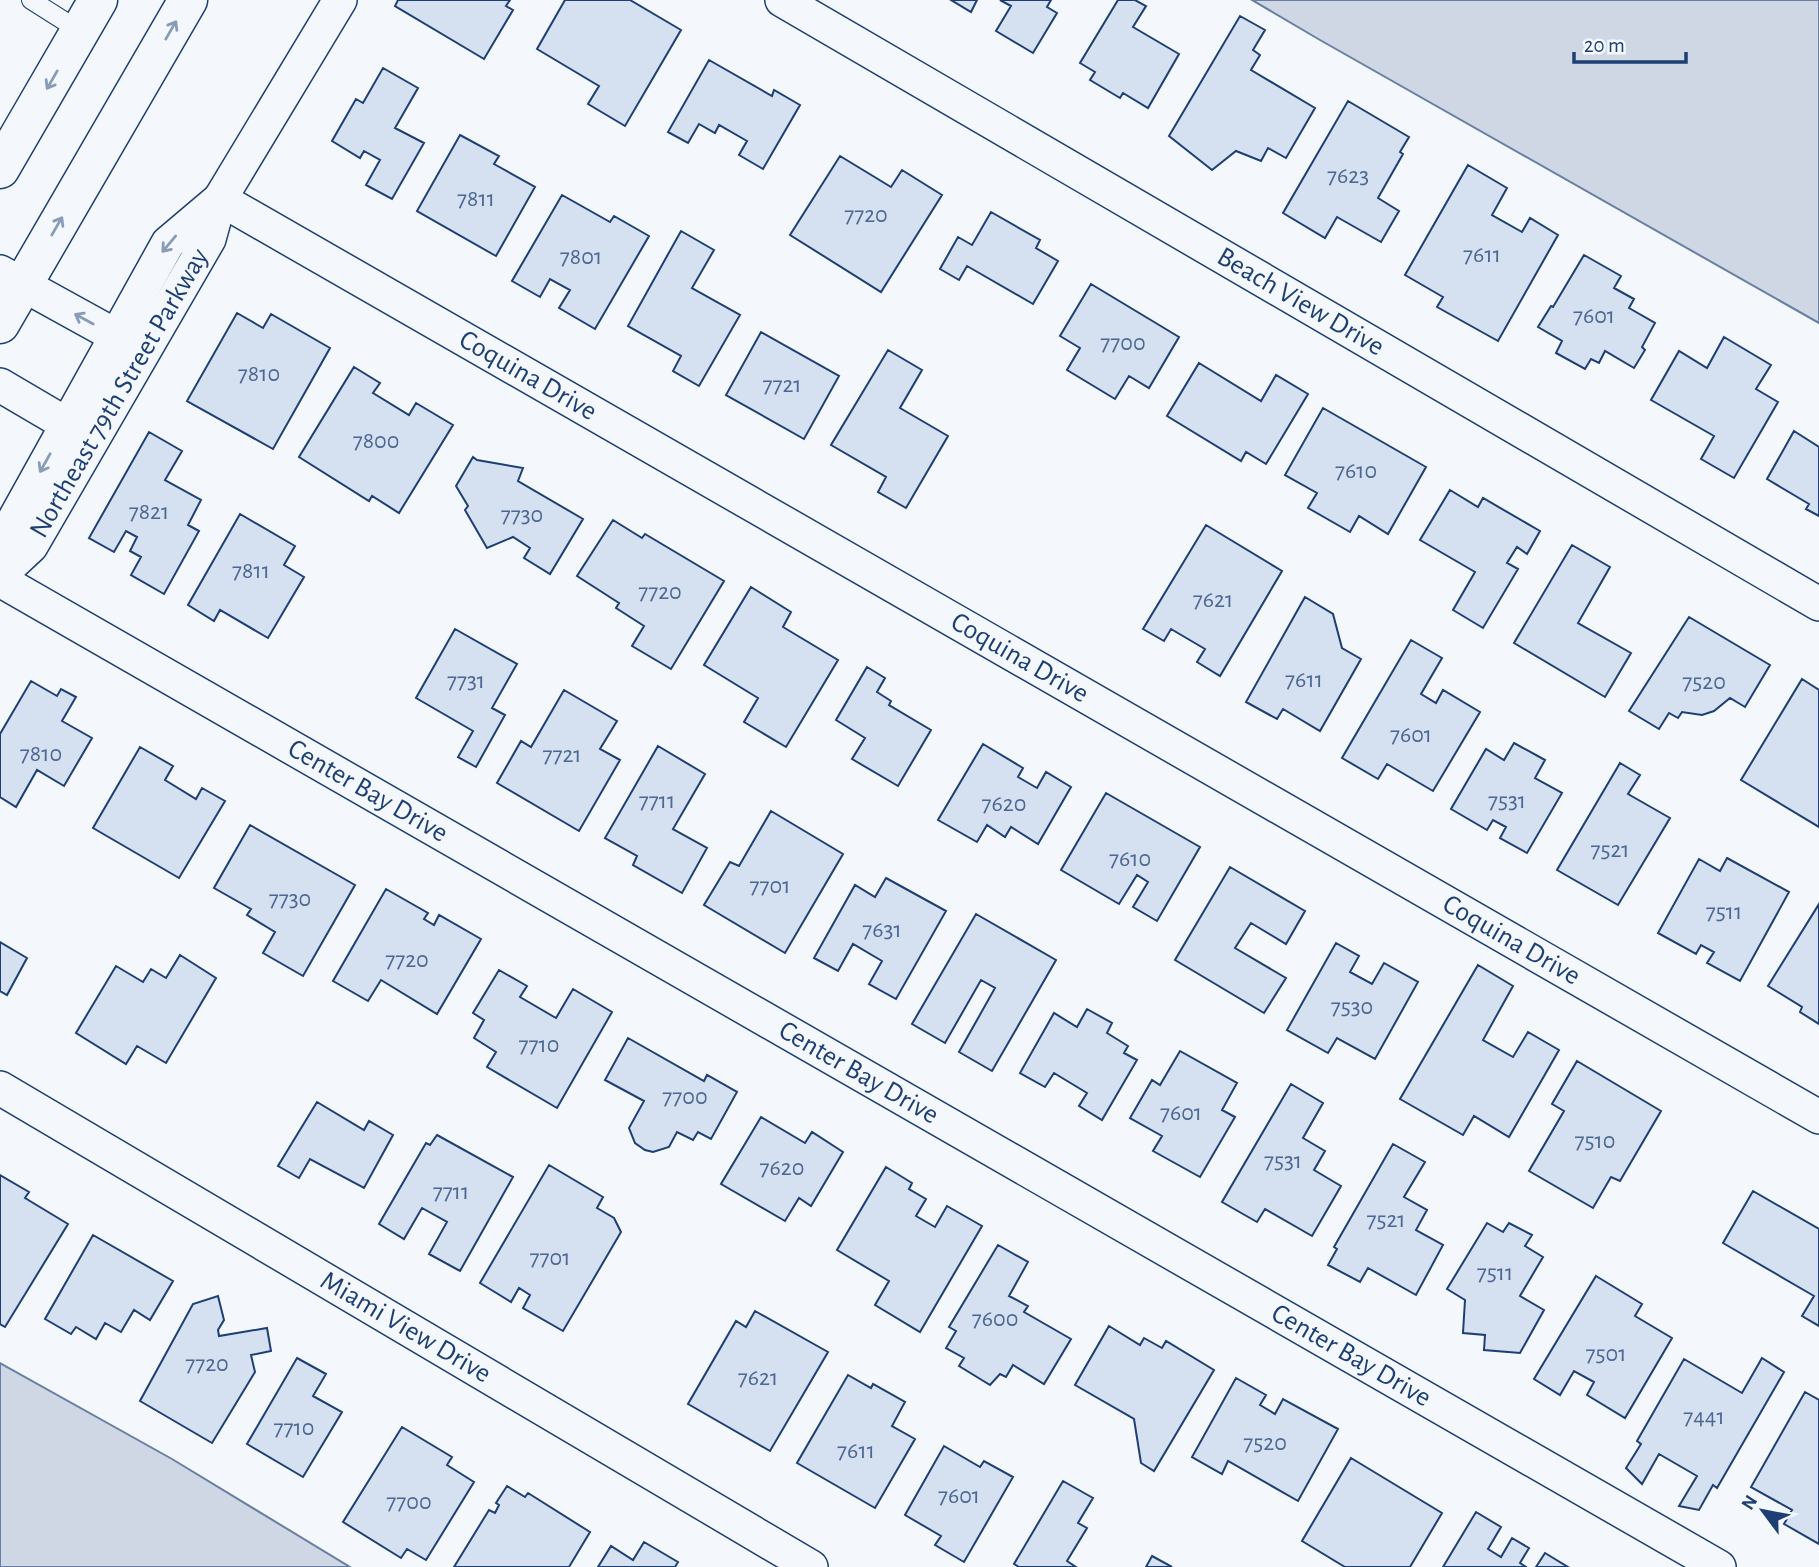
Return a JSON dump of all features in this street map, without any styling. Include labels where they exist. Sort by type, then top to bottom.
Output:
[{"type":"main road","points":[[0,324],[11,279],[188,0]]},
{"type":"main road","points":[[0,169],[89,16]]},
{"type":"street","name":"Northeast 79th Street Parkway","points":[[0,578],[31,546],[80,432],[130,344],[209,239],[220,199],[340,0]]},
{"type":"street","name":"Beach View Drive","points":[[782,0],[1819,604]]},
{"type":"street","name":"Coquina Drive","points":[[220,199],[1819,1117]]},
{"type":"street","points":[[11,279],[130,344]]},
{"type":"street","points":[[0,385],[80,432]]},
{"type":"street","name":"Northeast 79th Street Parkway","points":[[0,564],[8,531],[80,432]]},
{"type":"street","name":"Center Bay Drive","points":[[0,578],[1719,1567]]},
{"type":"street","name":"Miami View Drive","points":[[0,1088],[811,1567]]},
{"type":"lane","points":[[31,0],[89,16]]},
{"type":"shaded area","points":[[1252,0],[1819,0],[1819,323],[1320,40]]},
{"type":"shaded area","points":[[0,1363],[172,1459],[350,1567],[0,1567]]},
{"type":"building","points":[[398,0],[510,0],[506,6],[513,10],[484,59],[395,6]]},
{"type":"building","points":[[565,0],[630,0],[681,30],[625,126],[588,104],[599,86],[537,49]]},
{"type":"building","points":[[951,0],[977,0],[971,12]]},
{"type":"building","points":[[1000,0],[1051,0],[1047,7],[1057,13],[1033,53],[996,31],[1011,6]]},
{"type":"building","points":[[1118,0],[1135,0],[1146,6],[1133,27],[1179,54],[1148,108],[1123,93],[1120,98],[1090,80],[1095,72],[1080,63]]},
{"type":"building","points":[[1240,16],[1265,30],[1253,50],[1260,55],[1251,70],[1315,108],[1286,158],[1268,148],[1261,161],[1236,151],[1212,170],[1169,136]]},
{"type":"building","points":[[709,60],[772,96],[774,90],[800,105],[763,169],[739,155],[747,141],[719,125],[715,133],[699,124],[688,143],[668,132]]},
{"type":"building","points":[[383,68],[418,88],[395,128],[424,143],[392,199],[366,185],[380,160],[364,151],[360,158],[332,141],[356,99],[363,103]]},
{"type":"building","points":[[1348,101],[1409,137],[1400,152],[1403,154],[1378,198],[1399,211],[1381,242],[1337,217],[1325,238],[1283,213]]},
{"type":"building","points":[[460,135],[499,156],[494,164],[535,187],[496,256],[417,211]]},
{"type":"building","points":[[840,156],[891,187],[902,170],[942,195],[881,292],[790,235]]},
{"type":"building","points":[[1468,165],[1507,188],[1492,215],[1522,232],[1530,218],[1558,235],[1498,341],[1437,307],[1443,297],[1405,275]]},
{"type":"building","points":[[562,195],[610,222],[614,216],[649,236],[595,329],[559,308],[570,290],[550,279],[540,297],[512,281]]},
{"type":"building","points":[[991,212],[1040,240],[1036,248],[1058,261],[1033,304],[967,266],[959,280],[940,269],[958,237],[972,245]]},
{"type":"building","points":[[681,231],[714,250],[692,288],[740,315],[699,386],[673,371],[681,356],[628,326]]},
{"type":"building","points":[[1584,255],[1621,276],[1614,288],[1634,299],[1629,308],[1655,323],[1642,347],[1645,350],[1634,368],[1605,351],[1599,363],[1591,359],[1585,369],[1556,353],[1562,341],[1538,327]]},
{"type":"building","points":[[1091,284],[1179,337],[1149,388],[1129,376],[1115,399],[1067,370],[1080,348],[1060,336]]},
{"type":"building","points":[[237,313],[263,328],[271,314],[330,348],[273,449],[187,401]]},
{"type":"building","points":[[761,332],[839,376],[804,439],[726,395]]},
{"type":"building","points":[[1724,337],[1771,365],[1756,389],[1778,402],[1734,478],[1701,459],[1714,436],[1651,400],[1679,351],[1707,368]]},
{"type":"building","points":[[888,350],[922,370],[900,408],[948,436],[906,508],[878,492],[886,477],[831,445]]},
{"type":"building","points":[[1199,363],[1261,401],[1276,375],[1308,394],[1266,464],[1246,452],[1241,461],[1167,416]]},
{"type":"building","points":[[354,367],[380,383],[373,393],[409,415],[416,403],[453,425],[399,513],[372,496],[369,501],[299,457]]},
{"type":"building","points":[[1323,408],[1426,467],[1388,534],[1359,516],[1350,532],[1308,508],[1317,493],[1285,475]]},
{"type":"building","points":[[1794,431],[1819,447],[1819,516],[1806,509],[1809,504],[1767,479]]},
{"type":"building","points":[[149,432],[182,451],[165,480],[201,500],[188,525],[199,531],[164,594],[131,575],[141,557],[130,551],[137,537],[126,531],[114,552],[89,538]]},
{"type":"building","points":[[473,457],[523,468],[518,481],[583,519],[550,574],[524,558],[530,548],[513,537],[487,548],[465,510],[468,506],[456,486]]},
{"type":"building","points":[[1450,490],[1478,507],[1483,498],[1540,531],[1527,554],[1517,547],[1507,563],[1518,569],[1483,628],[1453,610],[1475,572],[1420,540]]},
{"type":"building","points":[[240,514],[295,546],[284,565],[304,577],[268,638],[220,610],[214,621],[188,605]]},
{"type":"building","points":[[613,520],[642,538],[645,534],[724,581],[671,669],[632,646],[644,626],[616,608],[619,603],[577,576]]},
{"type":"building","points":[[1206,525],[1282,571],[1220,676],[1197,662],[1205,649],[1171,629],[1164,641],[1143,629]]},
{"type":"building","points":[[1572,545],[1610,567],[1578,623],[1631,653],[1605,697],[1514,643]]},
{"type":"building","points":[[751,587],[791,612],[783,627],[838,660],[786,747],[744,722],[758,698],[704,665]]},
{"type":"building","points":[[1305,597],[1333,614],[1342,648],[1361,659],[1320,731],[1283,709],[1277,719],[1246,702]]},
{"type":"building","points":[[1689,617],[1770,665],[1745,707],[1730,698],[1714,711],[1702,715],[1682,712],[1678,718],[1669,713],[1659,729],[1629,711]]},
{"type":"building","points":[[455,629],[517,664],[492,708],[505,715],[476,767],[458,757],[473,731],[416,698]]},
{"type":"building","points":[[1411,640],[1442,658],[1421,694],[1436,703],[1443,690],[1480,712],[1433,791],[1387,764],[1378,779],[1342,758]]},
{"type":"building","points":[[867,667],[885,678],[877,692],[891,701],[889,705],[931,730],[898,786],[852,759],[865,738],[836,720]]},
{"type":"building","points":[[1802,679],[1819,690],[1819,827],[1741,780]]},
{"type":"building","points":[[31,681],[57,696],[61,689],[76,697],[62,721],[92,738],[64,786],[37,770],[16,807],[0,797],[0,734]]},
{"type":"building","points":[[564,690],[617,721],[600,749],[620,760],[579,831],[497,783],[521,741],[531,747]]},
{"type":"building","points":[[1514,743],[1545,760],[1535,778],[1562,793],[1527,853],[1500,838],[1506,827],[1493,820],[1487,830],[1451,809],[1486,749],[1504,760]]},
{"type":"building","points":[[983,744],[1023,768],[1018,777],[1037,788],[1046,772],[1071,787],[1038,844],[1011,827],[1005,837],[987,825],[977,842],[938,820]]},
{"type":"building","points":[[658,746],[705,774],[673,829],[707,848],[682,893],[633,865],[637,856],[605,838]]},
{"type":"building","points":[[140,747],[173,766],[165,780],[196,799],[202,788],[225,801],[179,878],[93,828]]},
{"type":"building","points":[[1620,763],[1640,775],[1628,794],[1670,818],[1618,905],[1557,870]]},
{"type":"building","points":[[1106,793],[1200,847],[1157,921],[1133,907],[1148,882],[1137,875],[1119,904],[1061,870]]},
{"type":"building","points":[[771,811],[843,854],[785,953],[704,905],[730,862],[739,866]]},
{"type":"building","points":[[250,825],[355,885],[303,976],[263,953],[275,932],[247,915],[251,909],[214,888]]},
{"type":"building","points":[[1727,858],[1789,892],[1740,981],[1707,963],[1714,952],[1701,945],[1696,954],[1658,933],[1699,859],[1720,871]]},
{"type":"building","points":[[1230,867],[1305,911],[1286,944],[1251,923],[1235,948],[1286,978],[1264,1013],[1175,960]]},
{"type":"building","points":[[886,878],[946,911],[896,999],[869,984],[882,961],[853,944],[838,971],[814,958],[855,885],[875,897]]},
{"type":"building","points":[[386,889],[428,913],[424,919],[434,925],[439,915],[481,939],[437,1014],[381,980],[368,1001],[333,981]]},
{"type":"building","points":[[1819,904],[1819,1024],[1800,1012],[1802,1007],[1768,986]]},
{"type":"building","points":[[976,914],[1056,960],[992,1071],[959,1052],[995,988],[981,980],[945,1043],[912,1024]]},
{"type":"building","points":[[0,942],[27,958],[7,995],[0,991]]},
{"type":"building","points":[[1336,943],[1359,956],[1350,972],[1372,984],[1384,963],[1418,982],[1375,1059],[1337,1038],[1328,1053],[1287,1030]]},
{"type":"building","points":[[180,955],[216,978],[166,1063],[137,1046],[126,1064],[76,1033],[116,966],[143,982],[151,969],[166,978]]},
{"type":"building","points":[[1478,965],[1513,986],[1483,1040],[1513,1057],[1528,1032],[1559,1050],[1509,1137],[1474,1116],[1463,1135],[1400,1099]]},
{"type":"building","points":[[499,970],[527,986],[520,997],[556,1018],[573,989],[612,1012],[557,1108],[487,1067],[496,1052],[474,1038],[484,1020],[473,1013]]},
{"type":"building","points":[[1087,1009],[1112,1023],[1107,1033],[1128,1046],[1124,1053],[1137,1060],[1102,1120],[1079,1106],[1087,1093],[1054,1073],[1045,1087],[1020,1073],[1054,1013],[1077,1027]]},
{"type":"building","points":[[628,1038],[704,1081],[707,1075],[737,1092],[711,1139],[698,1132],[693,1140],[677,1132],[669,1147],[653,1152],[635,1143],[629,1128],[644,1101],[605,1080]]},
{"type":"building","points":[[1180,1051],[1237,1083],[1222,1110],[1235,1117],[1200,1177],[1153,1151],[1162,1136],[1130,1118],[1152,1080],[1160,1085]]},
{"type":"building","points":[[1577,1061],[1661,1111],[1620,1181],[1611,1177],[1593,1208],[1529,1171],[1564,1111],[1552,1104]]},
{"type":"building","points":[[1291,1084],[1323,1103],[1303,1138],[1325,1151],[1314,1170],[1341,1186],[1312,1236],[1265,1209],[1257,1222],[1222,1202]]},
{"type":"building","points":[[317,1102],[364,1130],[369,1121],[393,1135],[364,1188],[310,1159],[299,1178],[278,1166]]},
{"type":"building","points":[[761,1117],[805,1143],[812,1132],[843,1152],[811,1206],[799,1198],[785,1221],[721,1184]]},
{"type":"building","points":[[437,1135],[513,1177],[460,1271],[429,1254],[447,1222],[422,1208],[404,1239],[379,1224],[426,1143],[430,1145]]},
{"type":"building","points":[[1393,1144],[1425,1162],[1404,1197],[1427,1210],[1416,1230],[1443,1245],[1416,1295],[1368,1268],[1360,1282],[1328,1265],[1337,1249],[1334,1247]]},
{"type":"building","points":[[549,1165],[603,1197],[597,1208],[614,1218],[621,1232],[563,1331],[523,1308],[530,1295],[519,1288],[511,1302],[480,1283]]},
{"type":"building","points":[[886,1167],[912,1183],[909,1189],[926,1199],[916,1216],[935,1227],[947,1206],[982,1226],[920,1332],[875,1305],[889,1281],[837,1250]]},
{"type":"building","points":[[0,1175],[29,1192],[25,1198],[68,1224],[5,1327],[0,1324]]},
{"type":"building","points":[[1753,1191],[1819,1229],[1819,1326],[1802,1316],[1814,1296],[1723,1243]]},
{"type":"building","points":[[1487,1223],[1503,1232],[1509,1223],[1532,1235],[1525,1246],[1543,1257],[1520,1296],[1544,1310],[1520,1353],[1484,1350],[1485,1335],[1463,1333],[1465,1300],[1447,1289]]},
{"type":"building","points":[[93,1235],[173,1281],[150,1320],[134,1310],[121,1332],[105,1323],[96,1339],[76,1327],[71,1334],[45,1319]]},
{"type":"building","points":[[998,1245],[1028,1262],[1009,1296],[1028,1306],[1024,1312],[1071,1339],[1044,1384],[1013,1365],[1006,1377],[1000,1374],[990,1385],[959,1366],[964,1358],[946,1348],[956,1331],[949,1327]]},
{"type":"building","points":[[1596,1276],[1642,1304],[1635,1316],[1672,1338],[1625,1418],[1587,1395],[1594,1382],[1574,1371],[1560,1395],[1534,1379]]},
{"type":"building","points":[[218,1296],[224,1320],[218,1330],[219,1336],[267,1328],[271,1351],[251,1355],[255,1372],[212,1443],[140,1401],[193,1304]]},
{"type":"building","points":[[755,1311],[828,1352],[770,1451],[688,1404],[736,1321],[746,1327]]},
{"type":"building","points":[[1109,1326],[1140,1345],[1144,1338],[1162,1348],[1166,1341],[1214,1370],[1154,1471],[1141,1463],[1134,1419],[1075,1385]]},
{"type":"building","points":[[297,1358],[326,1374],[313,1396],[342,1412],[303,1477],[247,1444]]},
{"type":"building","points":[[1762,1358],[1784,1372],[1717,1488],[1713,1485],[1699,1510],[1679,1506],[1697,1476],[1659,1454],[1642,1484],[1626,1468],[1641,1444],[1637,1441],[1684,1359],[1742,1393]]},
{"type":"building","points":[[848,1375],[871,1388],[873,1384],[905,1402],[892,1426],[915,1439],[875,1508],[797,1463]]},
{"type":"building","points":[[1236,1378],[1266,1395],[1260,1405],[1275,1414],[1283,1399],[1338,1429],[1298,1501],[1228,1461],[1222,1474],[1192,1457]]},
{"type":"building","points":[[1805,1392],[1819,1400],[1819,1544],[1784,1524],[1792,1510],[1751,1487]]},
{"type":"building","points":[[402,1427],[452,1457],[447,1465],[474,1482],[426,1560],[407,1549],[401,1558],[343,1522]]},
{"type":"building","points":[[944,1446],[980,1467],[984,1461],[1013,1477],[964,1562],[935,1545],[941,1536],[905,1515]]},
{"type":"building","points":[[1351,1458],[1442,1513],[1410,1567],[1345,1567],[1302,1541]]},
{"type":"building","points":[[1063,1481],[1093,1498],[1078,1523],[1087,1528],[1067,1561],[1076,1567],[1019,1567],[1014,1564]]},
{"type":"building","points":[[507,1486],[525,1497],[528,1493],[590,1532],[569,1567],[454,1567],[489,1510],[495,1513],[499,1505],[496,1503]]},
{"type":"building","points":[[1476,1512],[1501,1527],[1488,1549],[1501,1557],[1512,1538],[1529,1548],[1520,1563],[1526,1567],[1443,1567]]},
{"type":"building","points":[[644,1542],[678,1562],[675,1567],[598,1567],[611,1546],[633,1560]]},
{"type":"building","points":[[1545,1553],[1568,1567],[1536,1567]]},
{"type":"building","points":[[1152,1556],[1172,1567],[1146,1567]]}]
